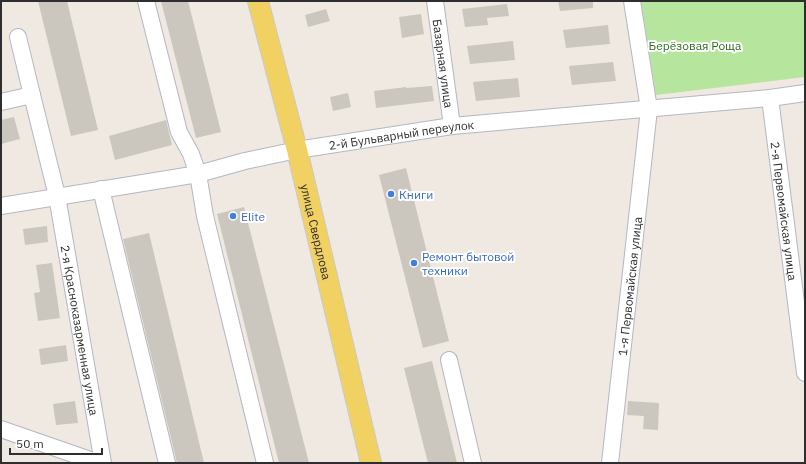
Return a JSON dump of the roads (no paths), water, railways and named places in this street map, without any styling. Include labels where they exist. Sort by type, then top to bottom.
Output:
[{"type":"main road","name":"улица Свердлова","points":[[258,1],[297,150],[371,463]]},
{"type":"street","points":[[146,1],[179,132],[191,154],[198,174],[205,216],[266,463]]},
{"type":"street","name":"Базарная улица","points":[[435,1],[452,126]]},
{"type":"street","name":"1-я Первомайская улица","points":[[610,463],[649,108],[632,1]]},
{"type":"street","name":"2-я Красноказарменная улица","points":[[18,37],[58,196],[103,463]]},
{"type":"street","name":"2-й Бульварный переулок","points":[[1,206],[198,174],[245,161],[297,150],[452,126],[770,98],[805,93]]},
{"type":"street","points":[[1,102],[32,95]]},
{"type":"street","name":"2-я Первомайская улица","points":[[770,98],[805,373]]},
{"type":"street","points":[[101,189],[167,463]]},
{"type":"street","points":[[449,360],[473,463]]},
{"type":"street","points":[[1,428],[99,463]]},
{"type":"place","name":"Книги","points":[[391,194]]},
{"type":"place","name":"Elite","points":[[233,216]]},
{"type":"place","name":"Ремонт бытовой техники","points":[[414,263]]},
{"type":"park label","name":"Берёзовая Роща","points":[[695,45]]}]
